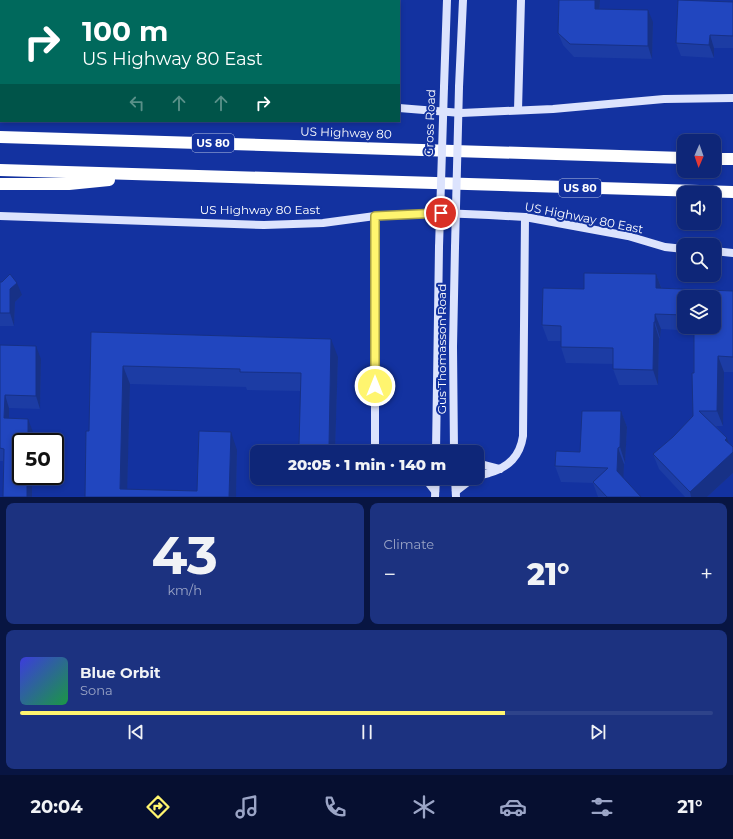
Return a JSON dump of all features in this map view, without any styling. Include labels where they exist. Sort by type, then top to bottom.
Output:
[{"type":"highway","name":"US Highway 80","points":[[0,137],[677,158]]},
{"type":"highway","points":[[721,159],[733,159]]},
{"type":"highway","name":"US 80","points":[[0,170],[733,192]]},
{"type":"highway","points":[[0,184],[70,184],[148,175]]},
{"type":"main road","name":"Gross Road","points":[[438,247],[447,0]]},
{"type":"main road","name":"Gus Thomasson Road","points":[[454,445],[453,347],[455,247],[463,0]]},
{"type":"main road","points":[[518,110],[521,0]]},
{"type":"main road","points":[[400,108],[461,113],[553,109],[664,99],[733,98]]},
{"type":"main road","name":"US Highway 80 East","points":[[0,216],[252,225],[323,223],[375,216],[441,213],[525,217],[628,236],[666,247],[677,248]]},
{"type":"main road","points":[[375,216],[375,445]]},
{"type":"main road","points":[[484,474],[500,469],[510,462],[518,453],[523,436],[525,217]]},
{"type":"main road","name":"Gus Thomasson Road","points":[[435,445],[438,247]]},
{"type":"main road","points":[[721,252],[733,253]]},
{"type":"main road","points":[[484,465],[500,469]]},
{"type":"main road","points":[[430,485],[435,494]]},
{"type":"main road","points":[[456,494],[466,485]]},
{"type":"building","points":[[559,0],[595,0],[595,9],[648,10],[648,46],[570,44],[558,33]]},
{"type":"building","points":[[678,0],[733,2],[733,36],[710,35],[709,45],[676,43]]},
{"type":"building","points":[[584,273],[656,274],[656,288],[707,290],[677,290],[677,315],[655,314],[653,370],[613,369],[613,348],[561,347],[561,326],[542,325],[543,288],[584,289]]},
{"type":"building","points":[[10,274],[17,283],[10,289],[10,313],[0,313],[0,282],[2,282]]},
{"type":"building","points":[[721,291],[733,291],[733,357],[718,356],[717,411],[699,411],[727,438],[725,440],[733,447],[733,452],[690,492],[653,454],[673,437],[693,416],[692,373],[694,373],[694,334],[721,334]]},
{"type":"building","points":[[91,332],[331,339],[329,445],[299,445],[301,373],[240,372],[240,369],[123,366],[120,489],[197,491],[199,431],[231,432],[229,497],[85,497],[86,431],[89,431]]},
{"type":"building","points":[[0,345],[36,346],[36,396],[5,395],[4,418],[28,419],[28,433],[12,433],[12,485],[27,485],[27,497],[3,497],[4,449],[0,448]]},
{"type":"building","points":[[582,411],[621,411],[620,447],[618,448],[617,471],[641,497],[607,497],[593,482],[608,468],[555,466],[556,451],[580,452]]},
{"type":"route","points":[[375,386],[375,216],[441,213]]}]
